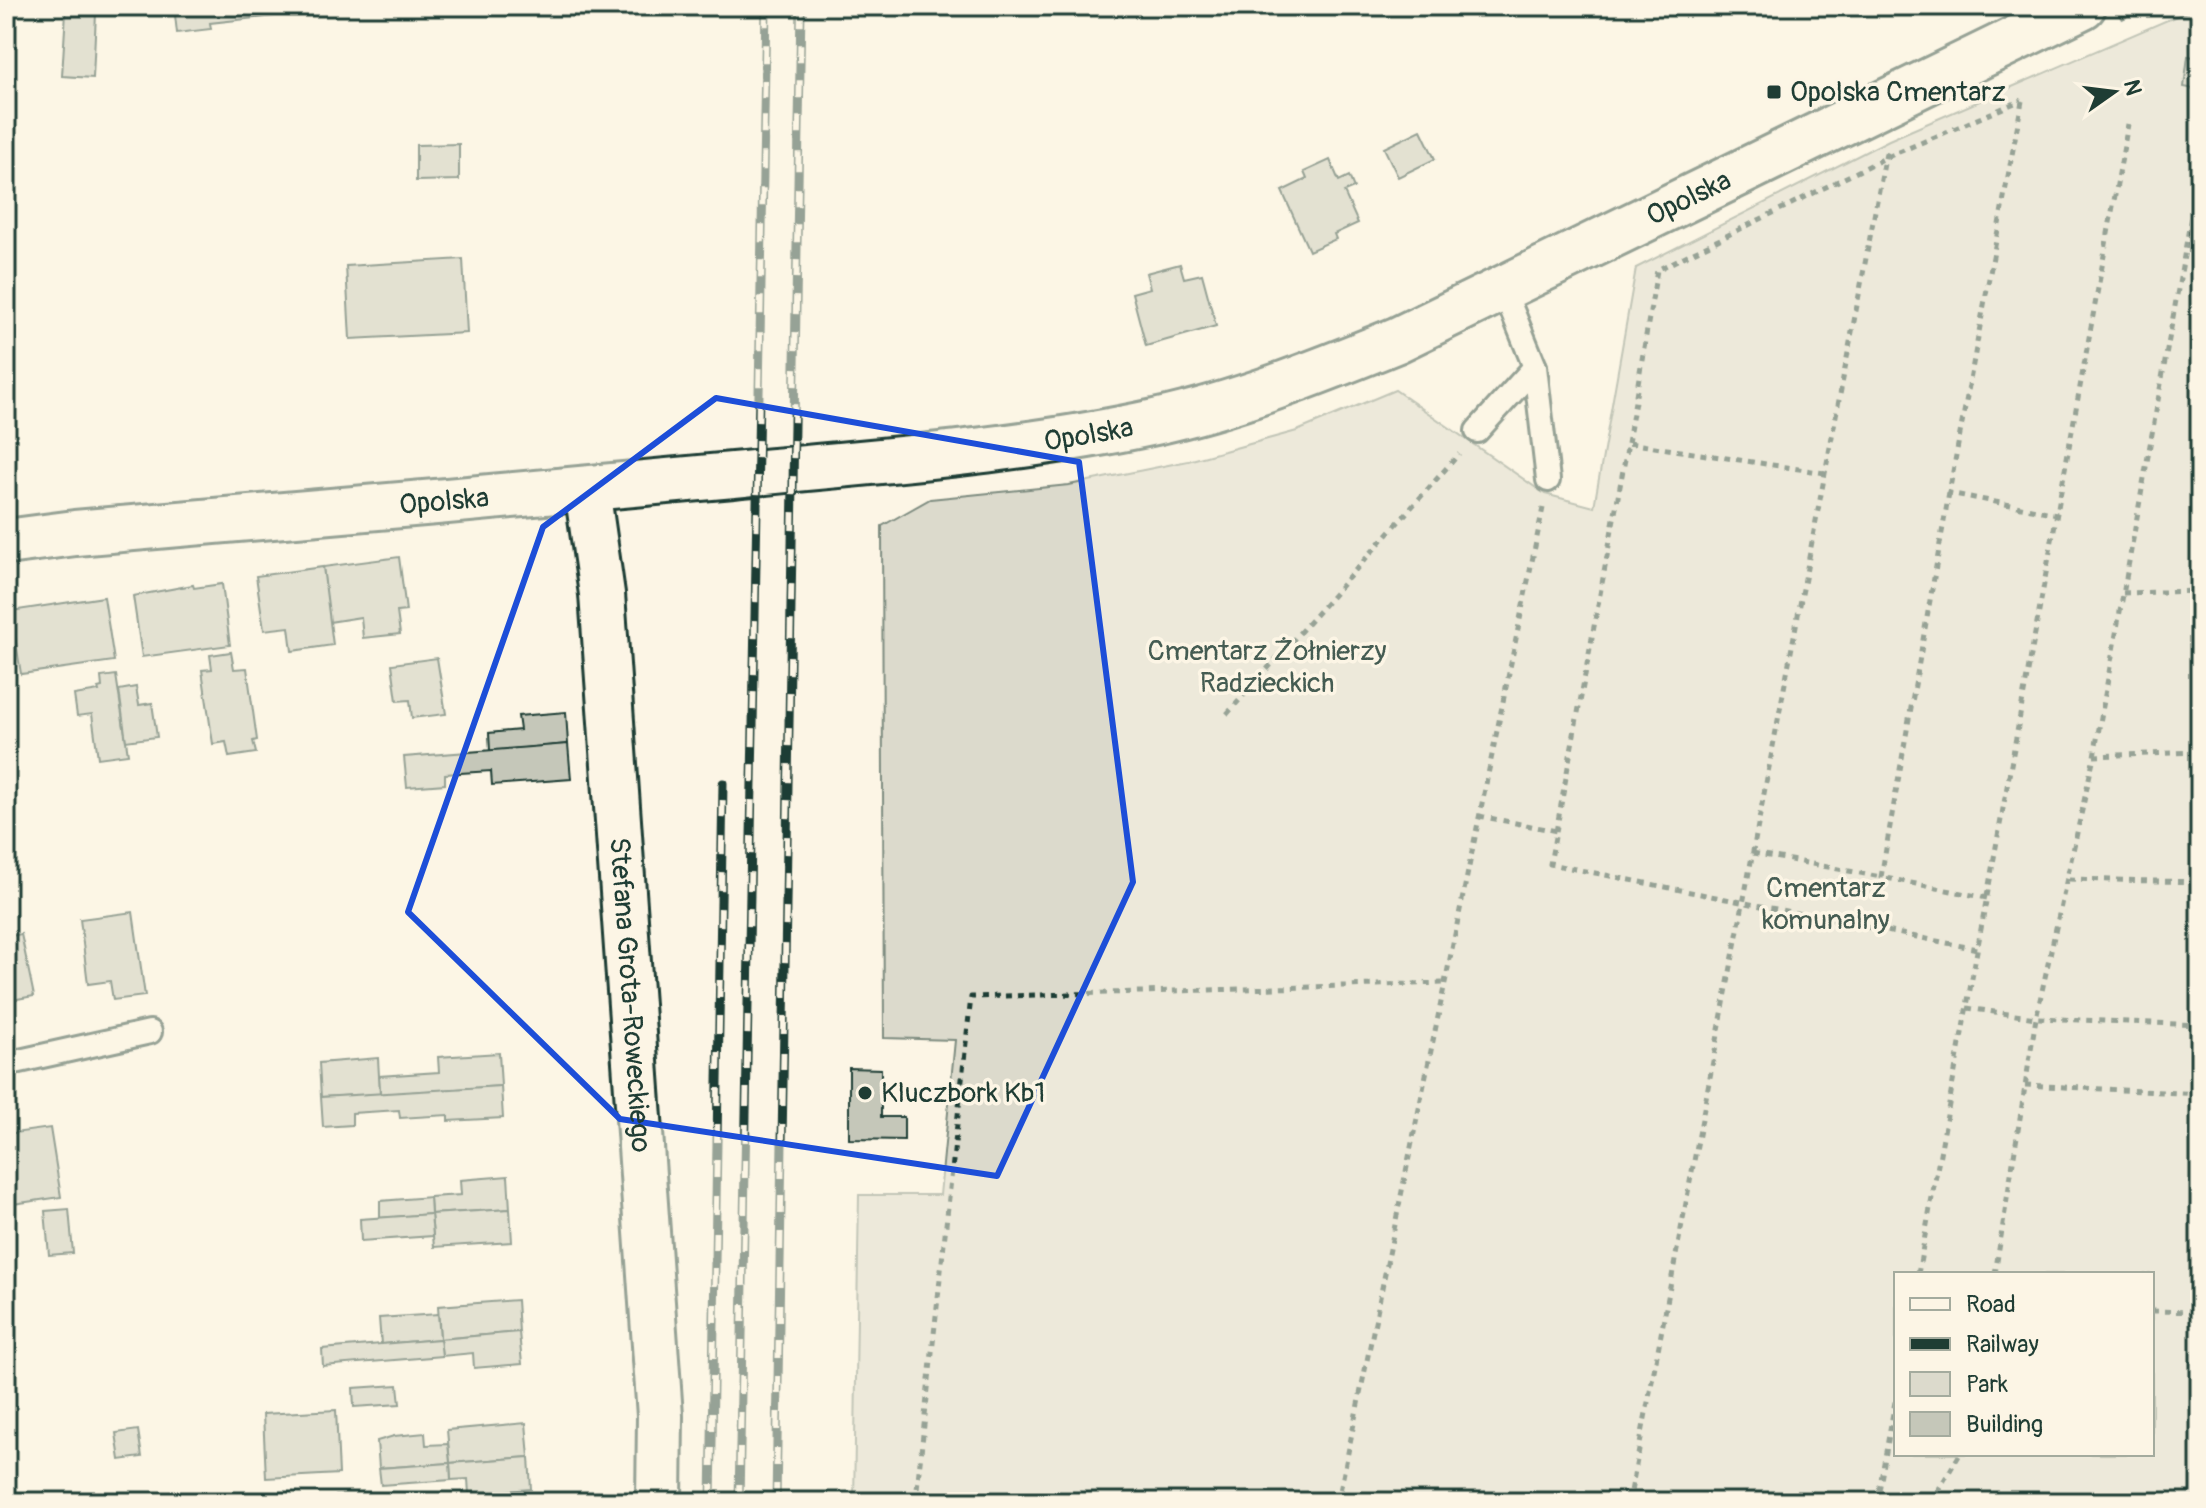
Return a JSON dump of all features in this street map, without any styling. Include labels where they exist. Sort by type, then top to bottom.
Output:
[{"type":"main road","name":"Opolska","points":[[6,542],[75,533],[587,489],[1056,440],[1157,422],[1243,399],[1397,340],[1503,288],[2100,13]]},
{"type":"main road","name":"Stefana Grota-Roweckiego","points":[[587,489],[602,594],[658,1384],[659,1502]]},
{"type":"lane","points":[[1503,288],[1535,367],[1548,480]]},
{"type":"lane","points":[[1477,431],[1535,367]]},
{"type":"lane","points":[[6,1064],[150,1032]]},
{"type":"path","points":[[2100,13],[2146,6]]},
{"type":"path","points":[[1881,877],[2022,100],[1885,158],[1657,270],[1550,864],[1977,949]]},
{"type":"path","points":[[1918,1272],[2128,124]]},
{"type":"path","points":[[1629,1502],[1889,140]]},
{"type":"path","points":[[1995,1272],[2036,1018],[2094,756],[2200,167]]},
{"type":"path","points":[[1227,714],[1477,431]]},
{"type":"path","points":[[1628,443],[1825,473]]},
{"type":"path","points":[[1445,983],[971,997],[916,1498],[1338,1502],[1445,983],[1548,480]]},
{"type":"path","points":[[1949,493],[2057,514]]},
{"type":"path","points":[[2123,593],[2200,591]]},
{"type":"path","points":[[2094,756],[2200,752]]},
{"type":"path","points":[[1479,816],[1557,831]]},
{"type":"path","points":[[1753,853],[1987,898]]},
{"type":"path","points":[[2069,879],[2200,882]]},
{"type":"path","points":[[1967,1008],[2036,1018],[2200,1025]]},
{"type":"path","points":[[2025,1085],[2200,1094]]},
{"type":"path","points":[[2154,1311],[2200,1312]]},
{"type":"path","points":[[1877,1502],[1894,1407]]},
{"type":"path","points":[[1931,1502],[1959,1456]]},
{"type":"highlighted area","points":[[716,398],[1079,462],[1133,882],[997,1176],[620,1119],[408,912],[543,527]]},
{"type":"green space","name":"Cmentarz komunalny","points":[[2200,6],[2200,1502],[854,1502],[859,1195],[940,1195],[955,1040],[884,1038],[882,526],[930,499],[1069,485],[1188,461],[1297,431],[1395,390],[1545,494],[1594,507],[1636,268],[1889,140]]},
{"type":"building","points":[[174,6],[302,6],[302,13],[210,23],[211,29],[177,33]]},
{"type":"building","points":[[66,12],[96,13],[93,78],[62,76]]},
{"type":"building","points":[[2188,56],[2200,58],[2200,90],[2184,87]]},
{"type":"building","points":[[1421,130],[1435,159],[1398,177],[1384,148]]},
{"type":"building","points":[[459,144],[459,180],[416,181],[416,145]]},
{"type":"building","points":[[1330,160],[1339,181],[1349,176],[1354,188],[1344,192],[1358,223],[1334,234],[1336,239],[1309,251],[1282,191],[1307,179],[1304,172]]},
{"type":"building","points":[[463,259],[467,333],[350,339],[346,266]]},
{"type":"building","points":[[1180,264],[1184,278],[1202,274],[1216,326],[1146,346],[1132,293],[1150,288],[1146,273]]},
{"type":"building","points":[[399,557],[406,611],[397,612],[400,634],[363,638],[361,617],[329,622],[323,567]]},
{"type":"building","points":[[323,567],[333,645],[292,651],[289,627],[264,630],[256,576]]},
{"type":"building","points":[[222,584],[230,645],[142,657],[133,596],[193,585],[194,588]]},
{"type":"building","points":[[104,597],[114,661],[21,674],[11,611]]},
{"type":"building","points":[[231,652],[234,669],[247,668],[257,740],[253,741],[256,753],[229,757],[226,742],[213,744],[202,670],[212,669],[210,655]]},
{"type":"building","points":[[437,658],[446,714],[412,718],[410,700],[397,701],[392,664]]},
{"type":"building","points":[[116,675],[128,754],[98,758],[92,714],[77,716],[74,695],[99,691],[98,688],[102,687],[101,677]]},
{"type":"building","points":[[136,687],[139,705],[152,703],[157,737],[126,741],[119,690]]},
{"type":"building","points":[[566,712],[568,744],[490,751],[489,733],[520,730],[518,716]]},
{"type":"building","points":[[568,744],[571,779],[492,785],[491,771],[445,774],[445,784],[407,787],[404,757]]},
{"type":"building","points":[[133,912],[145,996],[113,1000],[110,981],[88,984],[80,919]]},
{"type":"building","points":[[21,934],[34,996],[6,1001],[6,937]]},
{"type":"building","points":[[499,1053],[501,1086],[380,1094],[379,1076],[439,1072],[438,1057]]},
{"type":"building","points":[[378,1058],[380,1094],[321,1097],[319,1063]]},
{"type":"building","name":"Kluczbork Kb1","points":[[849,1068],[881,1069],[881,1117],[904,1117],[904,1140],[849,1139]]},
{"type":"building","points":[[501,1086],[503,1118],[448,1121],[448,1115],[400,1118],[399,1110],[352,1113],[352,1125],[323,1127],[321,1097]]},
{"type":"building","points":[[50,1128],[61,1197],[6,1205],[6,1134]]},
{"type":"building","points":[[508,1176],[510,1209],[431,1214],[430,1197],[461,1195],[460,1180]]},
{"type":"building","points":[[430,1197],[431,1214],[380,1218],[380,1201]]},
{"type":"building","points":[[69,1209],[73,1253],[49,1255],[45,1211]]},
{"type":"building","points":[[510,1209],[512,1242],[434,1247],[431,1214]]},
{"type":"building","points":[[431,1214],[433,1236],[361,1241],[360,1219]]},
{"type":"building","points":[[517,1300],[519,1332],[440,1339],[438,1306]]},
{"type":"building","points":[[438,1314],[440,1339],[381,1344],[379,1318]]},
{"type":"building","points":[[519,1332],[522,1364],[474,1368],[473,1353],[442,1356],[440,1339]]},
{"type":"building","points":[[440,1339],[442,1356],[323,1366],[322,1349]]},
{"type":"building","points":[[398,1385],[400,1404],[354,1407],[353,1388]]},
{"type":"building","points":[[336,1410],[339,1474],[266,1478],[263,1414]]},
{"type":"building","points":[[526,1423],[529,1457],[450,1463],[447,1430]]},
{"type":"building","points":[[138,1430],[142,1457],[120,1460],[116,1433]]},
{"type":"building","points":[[425,1433],[426,1445],[448,1444],[450,1463],[379,1468],[377,1441]]},
{"type":"building","points":[[529,1457],[531,1489],[469,1494],[468,1479],[451,1480],[450,1463]]},
{"type":"building","points":[[450,1463],[451,1480],[381,1485],[379,1468]]},
{"type":"building","points":[[371,1494],[372,1502],[336,1502],[336,1496]]},
{"type":"railway","points":[[739,1502],[766,6]]},
{"type":"railway","points":[[776,1502],[801,6]]},
{"type":"railway","points":[[711,1502],[723,783]]},
{"type":"place","name":"Opolska Cmentarz","points":[[1774,92]]},
{"type":"place","name":"Kluczbork Kb1","points":[[865,1093]]},
{"type":"park label","name":"Cmentarz Żołnierzy Radzieckich","points":[[1267,667]]}]
